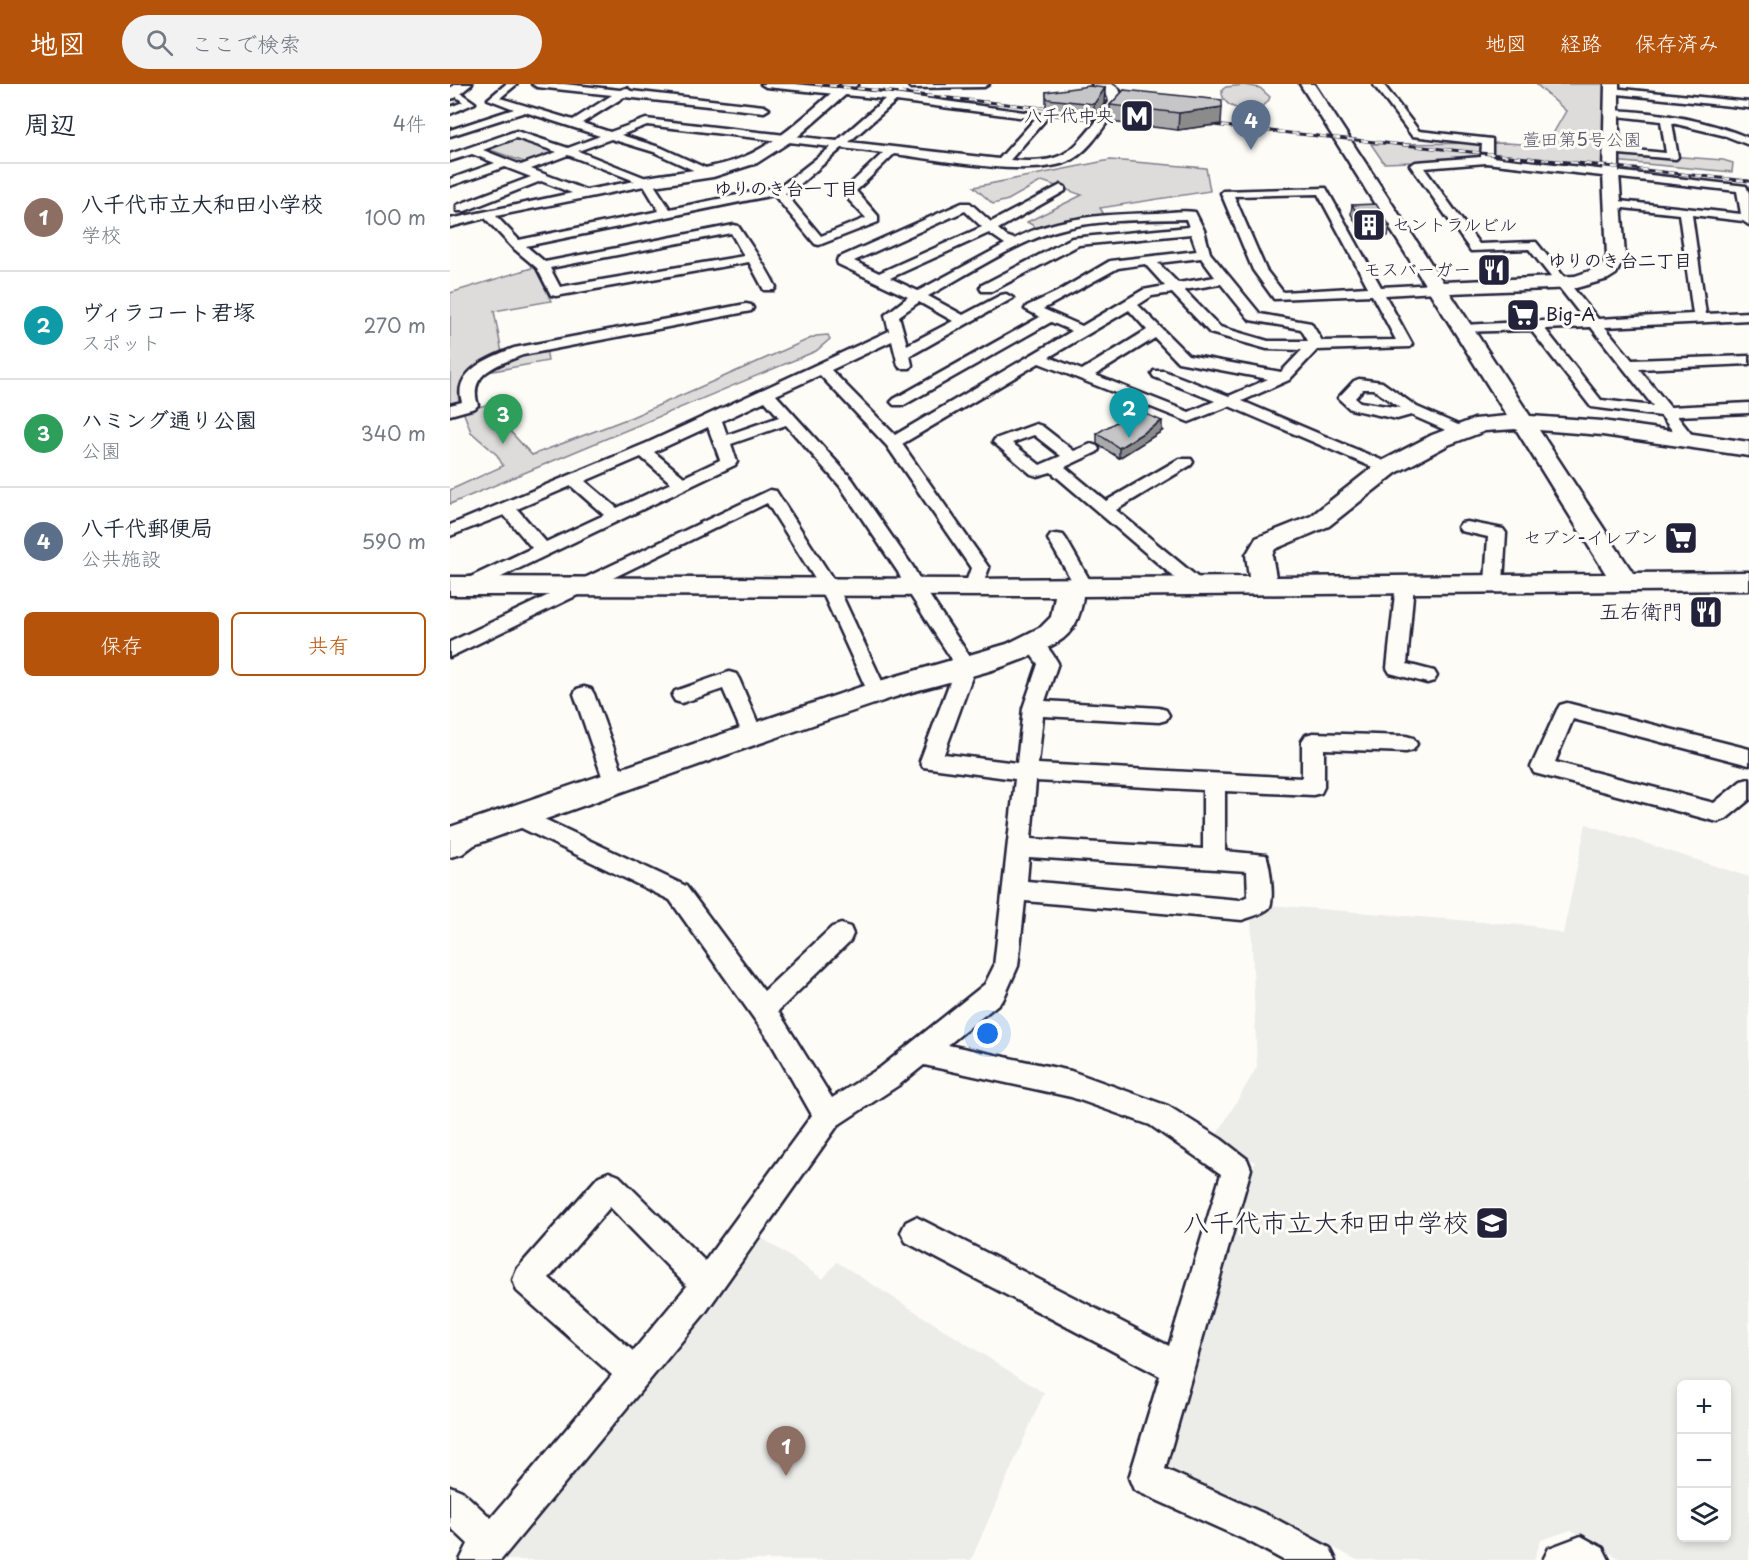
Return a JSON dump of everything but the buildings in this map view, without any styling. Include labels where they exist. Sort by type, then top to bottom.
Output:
[{"type":"street","points":[[512,84],[493,99],[658,150],[706,172]]},
{"type":"street","points":[[537,84],[623,94],[771,103]]},
{"type":"street","points":[[574,124],[639,84]]},
{"type":"street","points":[[766,84],[846,88],[894,97],[1042,117],[1002,163]]},
{"type":"street","points":[[898,84],[930,86],[984,84]]},
{"type":"street","points":[[521,169],[646,122],[1028,165],[1065,159],[1075,153],[1117,102],[1116,94],[1112,89],[1099,84]]},
{"type":"street","points":[[1307,84],[1624,581]]},
{"type":"street","points":[[1378,84],[1416,134],[1488,141],[1486,160]]},
{"type":"street","points":[[1671,97],[1681,84]]},
{"type":"street","points":[[733,132],[793,87]]},
{"type":"street","points":[[1148,260],[1215,330],[1267,345],[1405,344],[1376,291],[1322,190],[1227,193],[1260,270],[1279,296],[1376,291],[1436,288],[1562,282],[1576,282],[1601,275],[1613,264],[1616,256],[1611,174],[1612,87],[1671,97],[1712,97],[1749,105]]},
{"type":"street","points":[[450,223],[488,213],[706,172],[750,160],[785,138],[846,88]]},
{"type":"street","points":[[450,111],[470,103],[457,90]]},
{"type":"street","points":[[516,244],[777,191],[794,184],[894,97]]},
{"type":"street","points":[[450,133],[524,109]]},
{"type":"street","points":[[1612,113],[1650,115],[1730,134],[1749,142]]},
{"type":"street","points":[[1612,151],[1672,157],[1666,119]]},
{"type":"street","points":[[482,123],[570,151],[647,182],[666,213]]},
{"type":"street","points":[[450,158],[516,134]]},
{"type":"street","points":[[473,150],[585,194]]},
{"type":"street","points":[[777,191],[819,241],[832,237],[874,219],[853,197],[850,190],[892,150]]},
{"type":"street","points":[[1614,203],[1684,211],[1748,214],[1742,188],[1486,160],[1416,165],[1475,248],[1532,245],[1688,440]]},
{"type":"street","points":[[450,183],[505,163]]},
{"type":"street","points":[[452,210],[541,177]]},
{"type":"street","points":[[879,278],[990,228],[1061,189]]},
{"type":"street","points":[[963,321],[918,296],[843,261],[966,206],[1002,239],[1015,244]]},
{"type":"street","points":[[452,210],[469,218]]},
{"type":"street","points":[[1684,211],[1700,318]]},
{"type":"street","points":[[488,213],[516,244],[542,266],[556,292],[752,258]]},
{"type":"street","points":[[1204,254],[1115,264],[1062,295],[1019,303],[963,321],[903,359],[892,315],[918,296],[1034,234],[1058,227],[1136,217],[1191,215],[1198,230],[1204,254],[1256,317],[1306,326],[1315,346]]},
{"type":"street","points":[[1058,227],[1076,241]]},
{"type":"street","points":[[542,266],[734,229],[752,258],[758,263],[769,287]]},
{"type":"street","points":[[987,288],[1076,241],[1198,230]]},
{"type":"street","points":[[959,274],[1083,331]]},
{"type":"street","points":[[893,443],[1148,293],[1224,279]]},
{"type":"street","points":[[1130,304],[1183,359],[1284,377]]},
{"type":"street","points":[[450,410],[470,405],[465,391],[469,381],[480,370],[498,359],[519,351],[746,308]]},
{"type":"street","points":[[1462,329],[1749,316]]},
{"type":"street","points":[[898,402],[1051,317]]},
{"type":"street","points":[[1535,326],[1596,404],[1667,412],[1749,408]]},
{"type":"street","points":[[1083,375],[1156,331]]},
{"type":"street","points":[[450,531],[642,450],[897,333]]},
{"type":"street","points":[[1038,358],[1189,417],[1284,377],[1315,346]]},
{"type":"street","points":[[1130,394],[1183,359]]},
{"type":"street","points":[[1629,365],[1749,360]]},
{"type":"street","points":[[822,369],[893,443],[980,568],[973,588]]},
{"type":"street","points":[[1159,374],[1387,468]]},
{"type":"street","points":[[767,394],[846,483],[907,571],[914,587],[966,666]]},
{"type":"street","points":[[1412,410],[1459,431]]},
{"type":"street","points":[[458,586],[543,550],[729,462],[713,418]]},
{"type":"street","points":[[722,442],[789,419]]},
{"type":"street","points":[[1264,585],[1259,555],[1265,544],[1320,521],[1387,468],[1459,431],[1482,424],[1524,422],[1602,428],[1749,449]]},
{"type":"street","points":[[1090,449],[1054,466],[1195,585]]},
{"type":"street","points":[[642,450],[683,484]]},
{"type":"street","points":[[1105,509],[1185,462]]},
{"type":"street","points":[[574,480],[616,516]]},
{"type":"street","points":[[450,650],[770,495],[829,586],[878,692]]},
{"type":"street","points":[[507,508],[543,550]]},
{"type":"street","points":[[1467,527],[1497,533],[1494,583]]},
{"type":"street","points":[[454,830],[517,816],[878,692],[1017,651],[1033,644],[1051,634],[1064,621],[1077,586],[1057,539]]},
{"type":"street","points":[[458,586],[973,588],[1749,581]]},
{"type":"street","points":[[1405,584],[1397,668],[1427,676]]},
{"type":"street","points":[[450,1503],[485,1551],[707,1284],[828,1116],[890,1076],[994,992],[1006,966],[1033,708],[1048,663],[1033,644]]},
{"type":"street","points":[[966,666],[931,761],[1027,772],[1313,787],[1314,741],[1406,744]]},
{"type":"street","points":[[682,696],[729,679],[752,735]]},
{"type":"street","points":[[584,694],[615,782]]},
{"type":"street","points":[[1033,708],[1159,715]]},
{"type":"street","points":[[1749,757],[1567,710],[1542,766],[1718,813],[1749,787]]},
{"type":"street","points":[[1214,782],[1214,860]]},
{"type":"street","points":[[517,816],[678,893],[779,1033],[828,1116]]},
{"type":"street","points":[[1015,890],[1242,910],[1260,901],[1258,862],[1019,847]]},
{"type":"street","points":[[762,1010],[841,934]]},
{"type":"street","points":[[922,1052],[1071,1084],[1158,1115],[1211,1149],[1237,1169],[1146,1478],[1262,1530],[1318,1560]]},
{"type":"street","points":[[634,1373],[528,1280],[609,1186],[707,1284]]},
{"type":"street","points":[[916,1232],[1178,1368]]},
{"type":"street","points":[[1561,1560],[1581,1554],[1591,1560]]},
{"type":"shaded area","name":"八千代市立大和田中学校","points":[[1586,824],[1749,877],[1749,1560],[1622,1560],[1571,1530],[1541,1540],[1534,1560],[1357,1560],[1314,1537],[1167,1468],[1164,1453],[1255,1162],[1215,1138],[1257,1067],[1251,918],[1269,905],[1534,926],[1563,934]]},
{"type":"shaded area","points":[[753,1232],[823,1279],[837,1262],[1044,1393],[971,1560],[497,1560]]},
{"type":"green space","name":"萱田第5号公園","points":[[1536,84],[1606,84],[1608,172],[1497,159],[1384,163],[1371,144],[1506,143],[1536,145],[1543,136],[1551,137],[1566,111]]},
{"type":"green space","points":[[1244,85],[1260,88],[1270,97],[1260,108],[1252,110],[1235,108],[1228,104],[1223,98],[1222,90],[1226,87]]},
{"type":"green space","points":[[517,137],[563,151],[530,164],[485,148]]},
{"type":"green space","points":[[1614,152],[1723,160],[1733,163],[1732,172],[1613,161]]},
{"type":"green space","points":[[1110,160],[1206,168],[1210,191],[1100,208],[1105,216],[1071,220],[1039,229],[1027,222],[1082,195],[1042,181],[1008,200],[993,204],[974,187]]},
{"type":"green space","points":[[535,267],[551,301],[494,311],[502,353],[470,371],[460,386],[458,394],[460,404],[450,407],[450,293]]},
{"type":"green space","points":[[828,335],[830,339],[816,351],[450,504],[450,490],[503,466],[497,455],[471,432],[463,411],[486,405],[532,455],[632,417],[816,336]]},
{"type":"green space","points":[[546,348],[548,361],[482,373],[491,367]]},
{"type":"railway","points":[[815,84],[1063,110]]},
{"type":"railway","points":[[1084,112],[1125,116]]},
{"type":"railway","points":[[1194,123],[1749,181]]},
{"type":"place","name":"八千代中央","points":[[1137,116]]},
{"type":"place","name":"八千代郵便局","points":[[1251,150]]},
{"type":"place","name":"セントラルビル","points":[[1369,225]]},
{"type":"place","name":"モスバーガー","points":[[1494,270]]},
{"type":"place","name":"Big-A","points":[[1523,315]]},
{"type":"place","name":"ヴィラコート君塚","points":[[1129,438]]},
{"type":"place","name":"ハミング通り公園","points":[[503,444]]},
{"type":"place","name":"セブン-イレブン","points":[[1681,538]]},
{"type":"place","name":"五右衛門","points":[[1706,612]]},
{"type":"place","name":"八千代市立大和田中学校","points":[[1492,1223]]},
{"type":"place","name":"八千代市立大和田小学校","points":[[786,1476]]},
{"type":"district","name":"ゆりのき台一丁目","points":[[786,189]]},
{"type":"district","name":"ゆりのき台二丁目","points":[[1620,261]]}]
